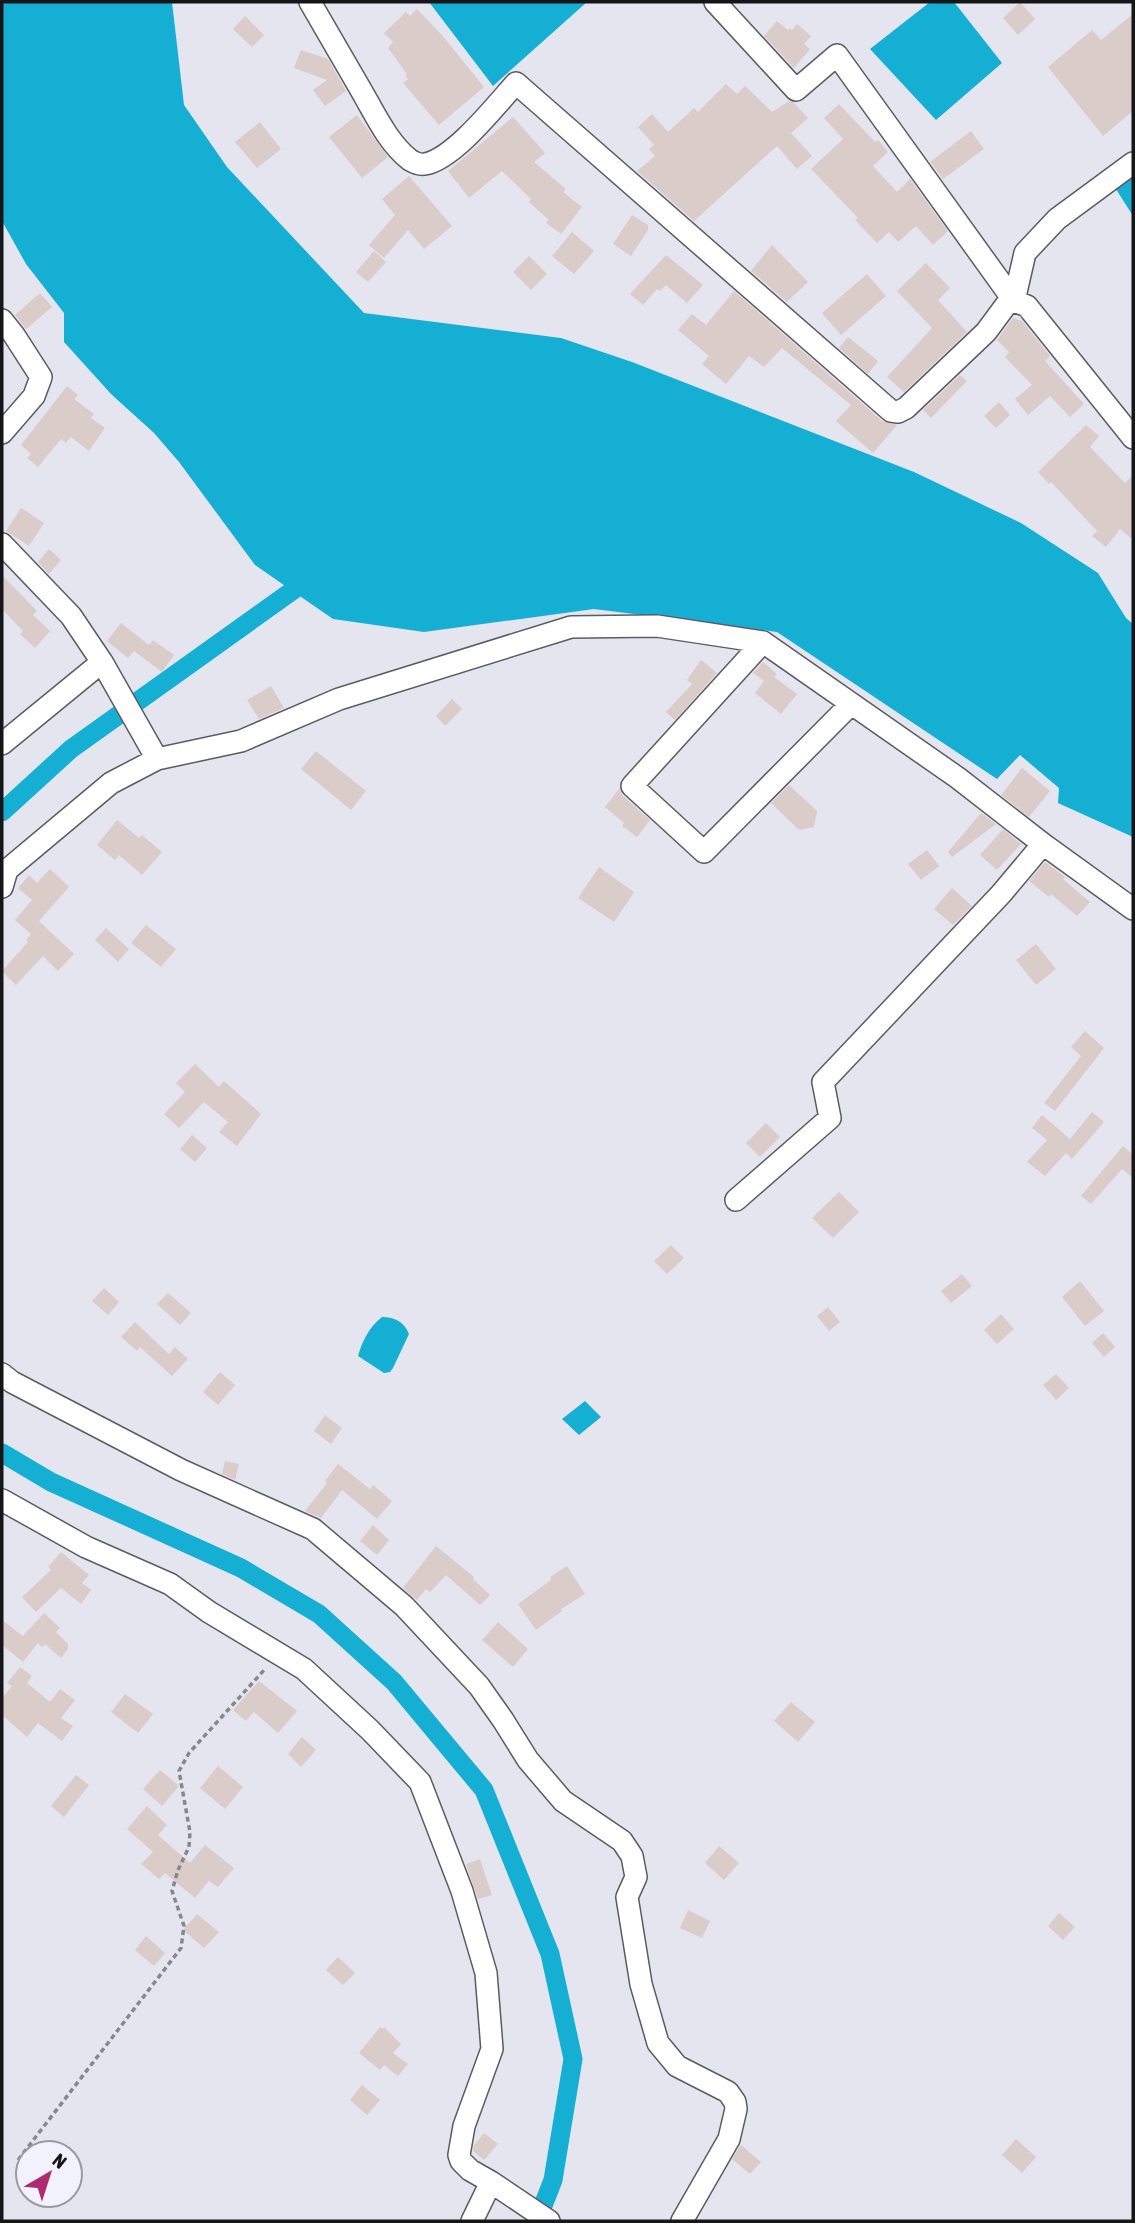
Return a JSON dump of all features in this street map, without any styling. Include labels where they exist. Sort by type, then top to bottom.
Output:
[{"type":"street","points":[[310,2],[378,120],[393,142],[411,161],[421,165],[446,154],[473,131],[516,83],[891,411],[898,412],[906,408],[986,332],[1006,305],[1014,301]]},
{"type":"street","points":[[715,2],[796,90],[837,55],[1014,301],[1027,306],[1133,438]]},
{"type":"street","points":[[1014,301],[1025,253],[1057,219],[1133,163]]},
{"type":"street","points":[[2,320],[41,377],[34,396],[2,433]]},
{"type":"street","points":[[2,544],[71,616],[102,662],[157,759]]},
{"type":"street","points":[[2,887],[7,870],[111,783],[157,759],[241,741],[338,699],[571,627],[657,626],[763,642],[958,778],[1133,909]]},
{"type":"street","points":[[763,642],[632,786],[704,852],[852,704]]},
{"type":"street","points":[[2,744],[102,662]]},
{"type":"street","points":[[736,1200],[830,1118],[823,1082],[1001,894],[1043,844]]},
{"type":"street","points":[[2,1374],[12,1382],[181,1470],[313,1529],[404,1606],[479,1686],[528,1760],[563,1801],[622,1841],[632,1856],[636,1877],[627,1897],[640,1984],[658,2043],[677,2066],[728,2092],[735,2102],[730,2139],[682,2221]]},
{"type":"street","points":[[2,1500],[86,1547],[170,1584],[209,1612],[304,1670],[370,1730],[420,1782],[462,1891],[486,1973],[492,2049],[464,2126],[459,2155],[470,2170],[549,2221]]},
{"type":"street","points":[[472,2221],[491,2182]]},
{"type":"path","points":[[34,2139],[181,1948],[184,1926],[172,1891],[189,1847],[190,1832],[179,1771],[189,1753],[279,1654]]},
{"type":"water","points":[[2,2],[172,2],[184,105],[227,167],[364,313],[561,338],[632,362],[914,472],[1021,523],[1098,573],[1126,618],[1133,624],[1133,837],[1058,803],[1059,788],[1020,755],[997,779],[777,632],[594,609],[424,632],[333,619],[255,565],[179,462],[64,342],[64,313],[26,264],[2,221]]},
{"type":"water","points":[[429,2],[587,2],[493,86]]},
{"type":"water","points":[[930,2],[954,2],[1002,63],[936,120],[870,49]]},
{"type":"water","points":[[1133,169],[1133,216],[1114,186]]},
{"type":"water","points":[[382,1317],[398,1321],[405,1326],[409,1334],[393,1368],[384,1373],[358,1356],[367,1334]]},
{"type":"water","points":[[585,1401],[601,1417],[579,1435],[562,1419]]},
{"type":"building","points":[[1020,2],[1035,19],[1018,35],[1003,18]]},
{"type":"building","points":[[417,9],[484,87],[439,125],[403,83],[408,79],[405,76],[407,74],[388,48],[393,42],[384,33],[406,12],[410,16]]},
{"type":"building","points":[[1133,14],[1133,111],[1103,136],[1048,67],[1092,30],[1101,40]]},
{"type":"building","points":[[245,16],[264,35],[252,47],[233,29]]},
{"type":"building","points":[[777,21],[788,30],[792,30],[797,24],[811,36],[804,44],[810,49],[794,68],[764,36]]},
{"type":"building","points":[[301,50],[328,59],[346,91],[325,106],[313,90],[327,80],[294,68]]},
{"type":"building","points":[[726,84],[737,94],[745,86],[772,112],[789,101],[794,103],[808,118],[791,133],[812,156],[797,169],[777,146],[694,221],[637,171],[655,156],[649,149],[654,145],[638,127],[652,114],[668,132],[694,108],[698,112]]},
{"type":"building","points":[[839,104],[888,152],[873,166],[897,192],[910,179],[948,231],[933,245],[916,226],[898,242],[889,232],[877,243],[855,220],[858,218],[811,169],[843,139],[824,118]]},
{"type":"building","points":[[357,115],[388,157],[362,178],[329,137]]},
{"type":"building","points":[[513,117],[545,153],[534,162],[566,189],[563,192],[582,207],[561,234],[546,223],[549,220],[502,171],[469,198],[448,171]]},
{"type":"building","points":[[260,122],[281,149],[257,168],[235,142]]},
{"type":"building","points":[[971,131],[984,149],[943,179],[930,162]]},
{"type":"building","points":[[409,176],[452,226],[424,249],[408,230],[384,258],[369,245],[395,215],[382,199]]},
{"type":"building","points":[[632,215],[648,225],[648,230],[631,256],[613,244]]},
{"type":"building","points":[[572,232],[594,251],[574,274],[552,256]]},
{"type":"building","points":[[772,245],[808,282],[787,302],[751,271]]},
{"type":"building","points":[[374,251],[386,262],[368,282],[356,272]]},
{"type":"building","points":[[666,255],[703,285],[687,303],[666,285],[660,291],[657,289],[643,305],[630,294]]},
{"type":"building","points":[[529,256],[547,274],[531,290],[513,272]]},
{"type":"building","points":[[926,263],[950,288],[938,300],[967,332],[904,392],[887,377],[932,328],[897,291]]},
{"type":"building","points":[[867,274],[886,296],[841,335],[822,313]]},
{"type":"building","points":[[734,291],[882,421],[897,425],[873,453],[836,421],[851,405],[782,348],[764,367],[749,356],[726,384],[702,364],[709,356],[678,330],[692,314],[706,325]]},
{"type":"building","points":[[40,293],[52,307],[26,329],[15,315]]},
{"type":"building","points":[[1013,318],[1022,321],[1050,356],[1045,361],[1084,404],[1070,417],[1050,396],[1028,415],[1015,399],[1032,385],[1005,357],[1009,352],[997,340]]},
{"type":"building","points":[[848,337],[878,361],[868,374],[839,348]]},
{"type":"building","points":[[960,375],[967,381],[931,418],[923,410]]},
{"type":"building","points":[[67,386],[78,395],[74,399],[94,414],[91,418],[105,428],[89,451],[71,437],[66,443],[61,439],[38,467],[27,458],[31,454],[21,445]]},
{"type":"building","points":[[999,402],[1010,415],[996,428],[984,416]]},
{"type":"building","points":[[1086,425],[1099,436],[1090,447],[1125,483],[1133,475],[1133,540],[1120,529],[1106,547],[1092,536],[1097,531],[1051,482],[1049,484],[1038,472]]},
{"type":"building","points":[[21,508],[44,523],[29,546],[6,531]]},
{"type":"building","points":[[49,549],[61,560],[49,574],[38,562]]},
{"type":"building","points":[[2,575],[37,611],[33,615],[50,631],[35,648],[20,634],[23,631],[2,609]]},
{"type":"building","points":[[121,623],[149,645],[153,640],[174,655],[162,672],[134,651],[128,658],[107,641]]},
{"type":"building","points":[[701,660],[717,673],[675,720],[666,712],[692,684],[687,680]]},
{"type":"building","points":[[763,662],[777,674],[774,677],[797,694],[781,714],[755,693],[764,681],[753,673]]},
{"type":"building","points":[[271,686],[284,708],[259,719],[247,700]]},
{"type":"building","points":[[452,699],[462,709],[445,726],[436,716]]},
{"type":"building","points":[[316,751],[366,791],[351,810],[301,769]]},
{"type":"building","points":[[1022,768],[1050,791],[1029,817],[1001,795]]},
{"type":"building","points":[[789,785],[817,811],[814,827],[799,830],[771,803]]},
{"type":"building","points":[[619,789],[623,796],[650,820],[637,837],[622,826],[624,823],[605,807]]},
{"type":"building","points":[[981,813],[996,824],[952,857],[948,852]]},
{"type":"building","points":[[117,820],[139,838],[142,835],[162,852],[142,875],[119,855],[115,860],[97,845]]},
{"type":"building","points":[[1003,829],[1021,844],[997,870],[980,855]]},
{"type":"building","points":[[927,850],[939,866],[921,880],[908,864]]},
{"type":"building","points":[[1045,862],[1090,902],[1077,916],[1051,894],[1049,897],[1029,881]]},
{"type":"building","points":[[599,867],[634,892],[614,922],[578,898]]},
{"type":"building","points":[[50,869],[69,887],[39,921],[74,954],[58,971],[43,956],[16,985],[2,971],[28,942],[26,940],[31,934],[15,920],[32,900],[18,888],[29,875],[37,883]]},
{"type":"building","points":[[952,888],[972,906],[953,925],[934,909]]},
{"type":"building","points":[[146,925],[176,949],[161,967],[131,943]]},
{"type":"building","points":[[106,928],[129,949],[118,962],[95,940]]},
{"type":"building","points":[[1036,944],[1056,969],[1036,985],[1016,960]]},
{"type":"building","points":[[1085,1031],[1104,1048],[1055,1111],[1044,1103],[1081,1056],[1071,1047]]},
{"type":"building","points":[[195,1064],[219,1087],[224,1081],[261,1114],[237,1146],[219,1132],[228,1122],[204,1102],[179,1128],[164,1114],[185,1092],[176,1083]]},
{"type":"building","points":[[1092,1112],[1104,1122],[1072,1159],[1066,1153],[1045,1176],[1027,1162],[1047,1140],[1032,1128],[1042,1115],[1070,1139]]},
{"type":"building","points":[[766,1123],[780,1137],[760,1157],[746,1143]]},
{"type":"building","points":[[192,1135],[207,1148],[195,1162],[180,1149]]},
{"type":"building","points":[[1123,1146],[1133,1155],[1133,1178],[1122,1169],[1091,1204],[1081,1196]]},
{"type":"building","points":[[839,1192],[859,1212],[833,1238],[812,1218]]},
{"type":"building","points":[[671,1245],[684,1258],[667,1274],[654,1261]]},
{"type":"building","points":[[962,1274],[972,1286],[951,1303],[941,1291]]},
{"type":"building","points":[[1080,1281],[1104,1311],[1085,1326],[1062,1297]]},
{"type":"building","points":[[104,1288],[119,1302],[108,1315],[92,1301]]},
{"type":"building","points":[[168,1293],[191,1313],[180,1325],[157,1304]]},
{"type":"building","points":[[828,1307],[840,1322],[829,1331],[817,1316]]},
{"type":"building","points":[[1001,1314],[1014,1329],[997,1344],[984,1330]]},
{"type":"building","points":[[135,1322],[169,1354],[175,1347],[188,1359],[172,1376],[140,1347],[137,1351],[121,1337]]},
{"type":"building","points":[[1103,1333],[1115,1347],[1104,1357],[1092,1343]]},
{"type":"building","points":[[220,1372],[235,1385],[218,1405],[203,1392]]},
{"type":"building","points":[[1056,1374],[1069,1388],[1056,1400],[1043,1385]]},
{"type":"building","points":[[325,1415],[342,1428],[331,1444],[314,1431]]},
{"type":"building","points":[[225,1461],[239,1464],[235,1480],[222,1474]]},
{"type":"building","points":[[338,1464],[370,1489],[373,1485],[392,1501],[377,1519],[342,1490],[321,1518],[305,1511]]},
{"type":"building","points":[[373,1525],[389,1540],[377,1555],[360,1541]]},
{"type":"building","points":[[436,1546],[474,1577],[490,1595],[480,1605],[446,1575],[430,1592],[426,1589],[417,1600],[403,1588]]},
{"type":"building","points":[[61,1552],[89,1575],[82,1583],[91,1590],[81,1604],[61,1588],[36,1612],[22,1597],[51,1570],[48,1567]]},
{"type":"building","points":[[567,1566],[585,1594],[561,1609],[562,1611],[536,1630],[518,1604]]},
{"type":"building","points":[[44,1613],[60,1628],[56,1632],[68,1644],[68,1649],[61,1658],[45,1644],[42,1647],[38,1643],[23,1662],[2,1645],[2,1620],[23,1636]]},
{"type":"building","points":[[498,1622],[528,1649],[513,1667],[482,1640]]},
{"type":"building","points":[[20,1667],[32,1676],[27,1683],[50,1702],[60,1689],[75,1700],[61,1718],[73,1726],[62,1741],[38,1723],[27,1737],[2,1715],[2,1698],[12,1686],[7,1683]]},
{"type":"building","points":[[259,1681],[297,1711],[278,1733],[254,1712],[246,1721],[233,1710]]},
{"type":"building","points":[[125,1694],[153,1714],[138,1733],[111,1712]]},
{"type":"building","points":[[791,1702],[815,1722],[798,1742],[774,1721]]},
{"type":"building","points":[[302,1737],[316,1750],[301,1767],[288,1754]]},
{"type":"building","points":[[218,1766],[243,1787],[225,1809],[200,1788]]},
{"type":"building","points":[[160,1770],[179,1786],[162,1806],[143,1789]]},
{"type":"building","points":[[76,1775],[89,1785],[64,1817],[51,1806]]},
{"type":"building","points":[[147,1806],[167,1825],[158,1835],[190,1863],[205,1845],[234,1868],[218,1887],[209,1881],[195,1898],[165,1873],[159,1879],[141,1864],[153,1852],[127,1829]]},
{"type":"building","points":[[719,1846],[739,1863],[724,1880],[705,1863]]},
{"type":"building","points":[[480,1859],[492,1895],[478,1899],[466,1864]]},
{"type":"building","points":[[688,1910],[710,1921],[702,1938],[680,1928]]},
{"type":"building","points":[[1059,1913],[1075,1927],[1063,1940],[1048,1926]]},
{"type":"building","points":[[197,1914],[219,1932],[204,1948],[183,1930]]},
{"type":"building","points":[[146,1936],[165,1953],[154,1966],[135,1950]]},
{"type":"building","points":[[338,1957],[355,1973],[343,1985],[326,1970]]},
{"type":"building","points":[[380,2027],[384,2027],[401,2044],[393,2053],[408,2064],[398,2076],[384,2065],[380,2070],[359,2053]]},
{"type":"building","points":[[362,2085],[380,2100],[367,2115],[350,2100]]},
{"type":"building","points":[[484,2133],[498,2144],[484,2160],[473,2151],[474,2145]]},
{"type":"building","points":[[1016,2139],[1036,2157],[1022,2173],[1002,2155]]},
{"type":"building","points":[[741,2145],[761,2162],[750,2174],[732,2159]]},
{"type":"waterway","points":[[2,812],[71,749],[313,576]]},
{"type":"waterway","points":[[2,1453],[51,1482],[241,1568],[319,1614],[394,1682],[484,1790],[550,1954],[573,2059],[553,2180],[537,2221]]}]
